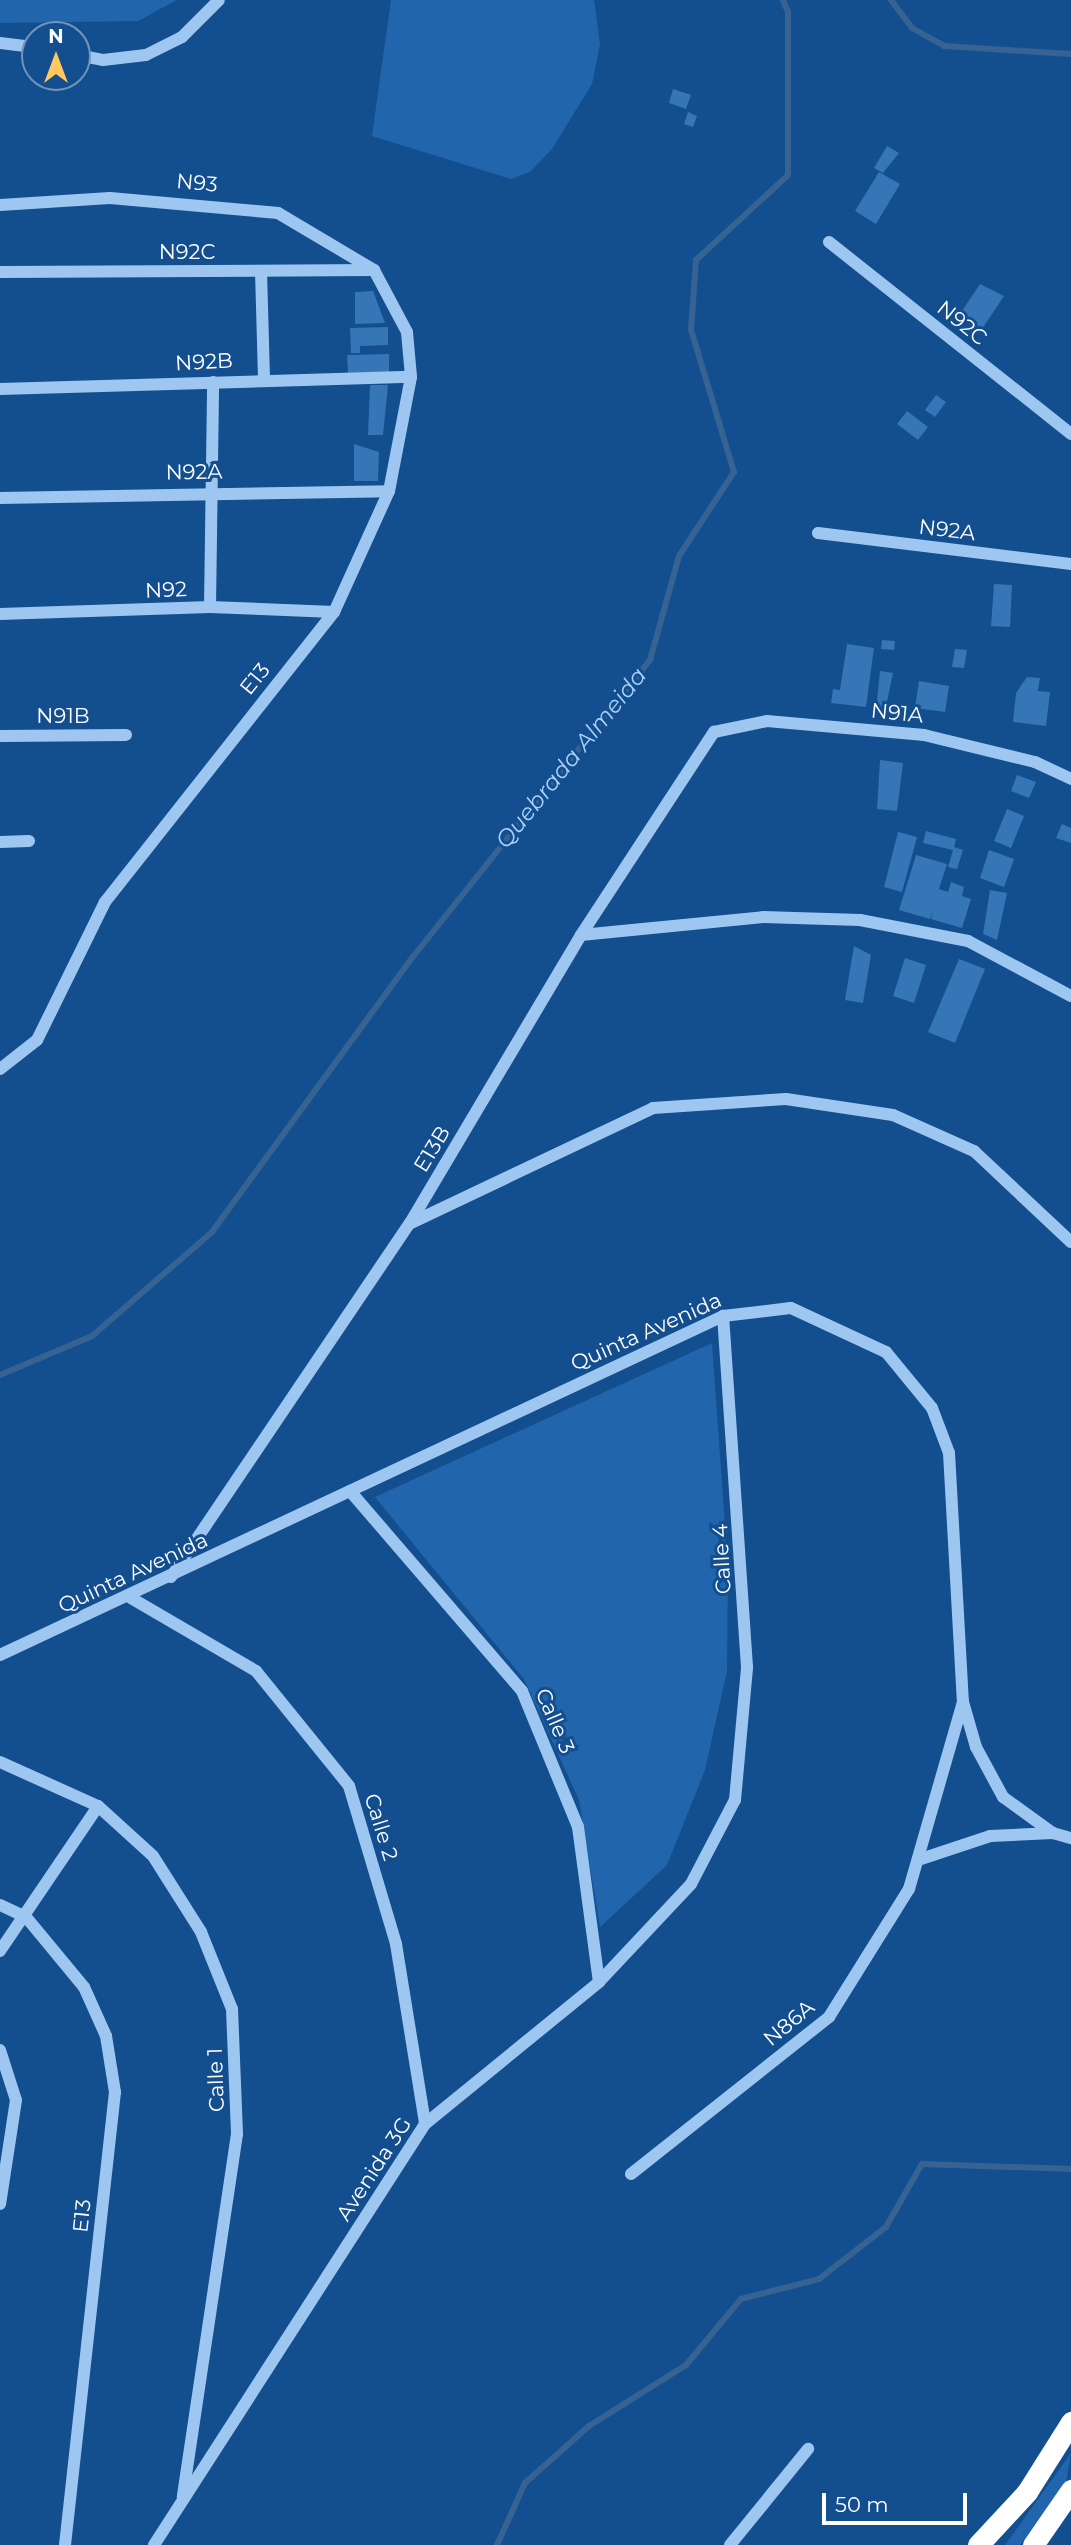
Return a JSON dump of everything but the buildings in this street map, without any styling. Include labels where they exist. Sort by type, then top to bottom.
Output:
[{"type":"highway","points":[[978,2545],[1027,2492],[1071,2422]]},
{"type":"highway","points":[[1033,2545],[1071,2490]]},
{"type":"street","points":[[91,58],[103,60],[146,55],[182,37],[219,0]]},
{"type":"street","points":[[0,43],[21,45]]},
{"type":"street","name":"N93","points":[[0,205],[110,198],[278,213],[374,270]]},
{"type":"street","name":"N92C","points":[[829,242],[1071,435]]},
{"type":"street","name":"N92C","points":[[0,272],[374,270]]},
{"type":"street","name":"E13","points":[[0,1069],[37,1040],[105,902],[334,612],[389,491],[411,377],[407,332],[374,270]]},
{"type":"street","points":[[261,271],[264,378]]},
{"type":"street","name":"N92B","points":[[0,389],[264,378],[411,377]]},
{"type":"street","points":[[210,607],[208,490],[213,382]]},
{"type":"street","name":"N92A","points":[[0,498],[208,490],[389,491]]},
{"type":"street","name":"N92A","points":[[817,533],[1071,564]]},
{"type":"street","name":"N92","points":[[0,614],[210,607],[334,612]]},
{"type":"street","name":"N91A","points":[[714,732],[767,721],[924,735],[1035,762],[1071,779]]},
{"type":"street","name":"E13B","points":[[171,1577],[410,1223],[581,935],[714,732]]},
{"type":"street","name":"N91B","points":[[0,736],[126,735]]},
{"type":"street","points":[[0,842],[29,842]]},
{"type":"street","points":[[581,935],[764,917],[860,920],[968,941],[1071,996]]},
{"type":"street","points":[[410,1223],[653,1108],[786,1099],[893,1115],[974,1152],[1071,1242]]},
{"type":"street","name":"Quinta Avenida","points":[[0,1655],[131,1598],[723,1315],[791,1308],[840,1326],[886,1352],[932,1408],[951,1476],[963,1702],[992,1783],[1053,1833],[1071,1838]]},
{"type":"street","name":"Calle 4","points":[[723,1315],[747,1667],[735,1800]]},
{"type":"street","name":"Calle 3","points":[[350,1491],[522,1691],[578,1827],[599,1982]]},
{"type":"street","name":"Calle 2","points":[[131,1598],[256,1671],[349,1786],[396,1944],[425,2124]]},
{"type":"street","name":"N86A","points":[[631,2174],[829,2017],[921,1859],[963,1702]]},
{"type":"street","name":"Calle 1","points":[[0,1762],[98,1806],[153,1856],[201,1932],[232,2010],[237,2134],[183,2500]]},
{"type":"street","name":"Avenida 3G","points":[[154,2545],[425,2124],[599,1982],[691,1884],[735,1800]]},
{"type":"street","points":[[0,1951],[26,1917],[98,1806]]},
{"type":"street","points":[[921,1859],[990,1836],[1053,1833]]},
{"type":"street","points":[[0,1905],[26,1917]]},
{"type":"street","name":"E13","points":[[26,1917],[84,1987],[106,2036],[115,2092],[65,2545]]},
{"type":"street","points":[[0,2050],[16,2099],[0,2204]]},
{"type":"street","points":[[730,2545],[808,2449]]},
{"type":"shaded area","points":[[0,0],[177,0],[138,21],[0,23]]},
{"type":"shaded area","points":[[391,0],[594,0],[600,44],[592,84],[552,149],[530,172],[511,179],[372,136]]},
{"type":"shaded area","points":[[712,1343],[728,1569],[727,1671],[705,1770],[667,1865],[600,1927],[579,1800],[524,1679],[375,1497]]},
{"type":"shaded area","points":[[1071,2453],[1066,2483],[1020,2545],[1005,2545]]},
{"type":"waterway","name":"Quebrada Almeida","points":[[0,1375],[92,1336],[212,1232],[408,963],[650,660],[679,556],[734,472],[691,330],[696,260],[788,175],[788,12],[783,0]]},
{"type":"waterway","points":[[891,0],[912,28],[944,46],[1071,54]]},
{"type":"waterway","points":[[497,2545],[525,2483],[589,2426],[686,2365],[741,2299],[819,2279],[886,2227],[922,2164],[1071,2169]]}]
